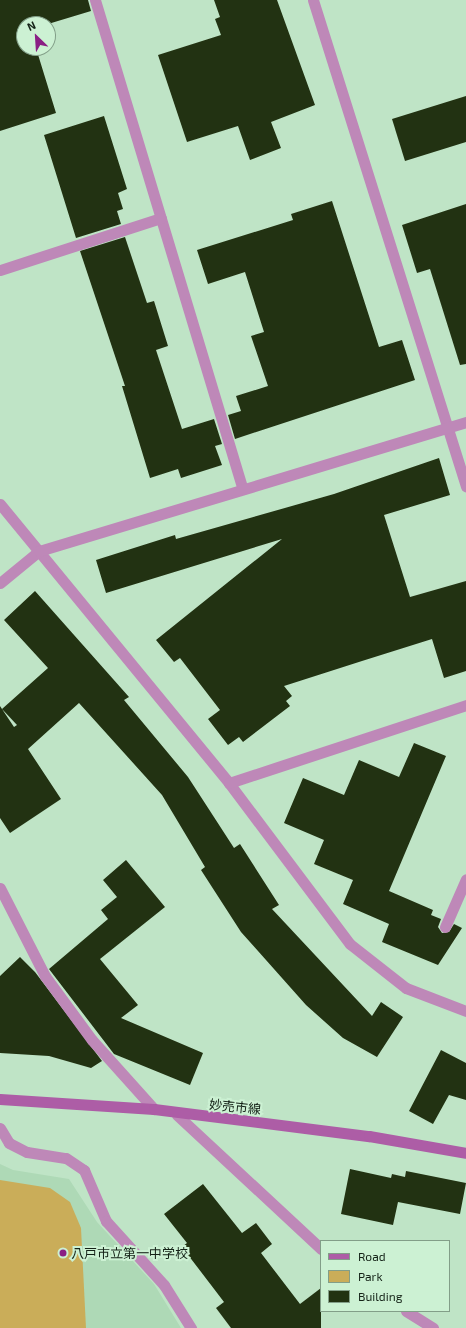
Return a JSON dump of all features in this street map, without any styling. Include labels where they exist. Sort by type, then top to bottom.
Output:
[{"type":"main road","name":"妙売市線","points":[[0,1099],[154,1109],[177,1115],[369,1136],[466,1153]]},
{"type":"street","points":[[95,0],[242,487]]},
{"type":"street","points":[[313,0],[466,486]]},
{"type":"street","points":[[0,270],[161,218]]},
{"type":"street","points":[[0,583],[39,551],[242,487],[447,429],[466,422]]},
{"type":"street","points":[[0,504],[229,783],[350,944],[406,988],[466,1011]]},
{"type":"street","points":[[229,783],[466,705]]},
{"type":"street","points":[[445,927],[466,879]]},
{"type":"street","points":[[0,888],[45,976],[92,1040],[154,1109]]},
{"type":"street","points":[[177,1115],[320,1248]]},
{"type":"street","points":[[0,1128],[9,1143],[27,1152],[66,1158],[84,1170],[106,1221],[164,1285],[191,1328]]},
{"type":"street","points":[[408,1312],[433,1328]]},
{"type":"shaded area","name":"八戸市立第一中学校","points":[[0,1164],[13,1170],[69,1179],[97,1222],[154,1284],[181,1328],[0,1328]]},
{"type":"green space","points":[[0,1180],[50,1188],[70,1202],[81,1228],[86,1328],[0,1328]]},
{"type":"building","points":[[0,0],[88,0],[91,11],[56,22],[56,16],[16,16],[16,56],[38,56],[56,113],[0,131]]},
{"type":"building","points":[[214,0],[277,0],[315,105],[271,122],[281,148],[250,160],[238,126],[187,142],[158,55],[221,35],[215,19],[220,17]]},
{"type":"building","points":[[466,96],[466,142],[405,161],[392,119]]},
{"type":"building","points":[[104,116],[127,189],[118,193],[123,209],[117,211],[121,224],[76,238],[44,135]]},
{"type":"building","points":[[332,201],[379,347],[402,340],[415,380],[235,439],[228,415],[241,411],[236,396],[268,386],[251,336],[264,332],[245,272],[208,284],[197,250],[293,220],[291,214]]},
{"type":"building","points":[[466,204],[466,364],[460,365],[430,269],[417,273],[402,225]]},
{"type":"building","points":[[125,237],[147,303],[154,301],[168,346],[156,350],[182,429],[214,419],[222,444],[215,446],[222,465],[181,478],[178,469],[150,478],[122,386],[125,386],[80,251]]},
{"type":"building","points":[[439,458],[450,495],[384,515],[410,597],[466,581],[466,671],[444,678],[432,639],[284,686],[292,696],[286,701],[290,706],[243,742],[239,737],[228,745],[208,719],[220,710],[180,658],[174,662],[156,640],[282,539],[106,593],[96,560],[175,535],[176,539],[334,494]]},
{"type":"building","points":[[35,591],[129,697],[124,700],[188,777],[234,848],[240,844],[279,905],[272,909],[372,1016],[381,1002],[403,1017],[377,1057],[343,1038],[306,1005],[241,932],[201,870],[205,867],[162,795],[79,703],[28,749],[61,799],[10,833],[0,818],[0,706],[2,709],[48,668],[4,620]],"holes":[[[2,709],[17,725],[14,727]]]},
{"type":"building","points":[[414,743],[446,756],[389,891],[433,910],[431,915],[441,919],[438,927],[442,933],[449,932],[454,924],[462,928],[438,965],[382,942],[389,924],[343,904],[353,880],[314,864],[324,840],[284,823],[303,778],[344,795],[359,760],[399,777]]},
{"type":"building","points":[[126,860],[165,907],[100,959],[138,1005],[121,1018],[203,1053],[190,1085],[114,1054],[49,969],[108,919],[101,910],[117,897],[103,880]]},
{"type":"building","points":[[20,957],[35,972],[102,1061],[91,1068],[49,1056],[0,1053],[0,976]]},
{"type":"building","points":[[441,1050],[466,1063],[466,1100],[449,1095],[433,1124],[409,1111]]},
{"type":"building","points":[[350,1169],[391,1178],[392,1174],[405,1177],[406,1171],[466,1183],[460,1214],[398,1202],[393,1225],[341,1214]]},
{"type":"building","points":[[203,1184],[242,1233],[256,1223],[272,1244],[261,1253],[300,1304],[320,1289],[321,1328],[231,1328],[216,1308],[224,1302],[182,1247],[187,1243],[164,1214]]},
{"type":"place","name":"八戸市立第一中学校","points":[[63,1253]]}]
